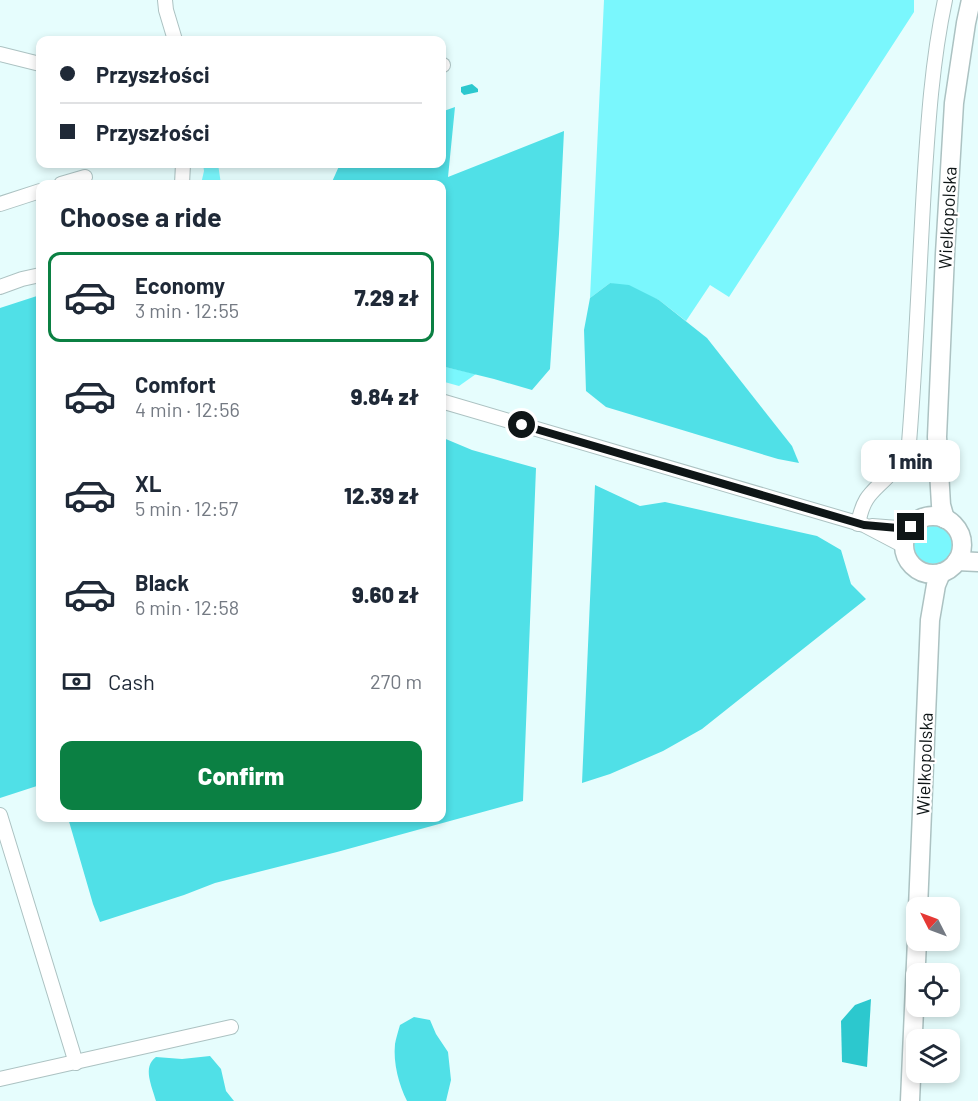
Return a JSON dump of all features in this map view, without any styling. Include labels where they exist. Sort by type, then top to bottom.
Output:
[{"type":"main road","name":"Wielkopolska","points":[[945,519],[941,505],[938,437],[945,254],[953,114],[971,0]]},
{"type":"main road","name":"Wielkopolska","points":[[918,523],[929,504],[938,437]]},
{"type":"main road","points":[[934,517],[945,519],[956,528],[960,535],[959,552],[950,568],[941,573],[932,574],[920,571],[909,562],[904,546],[905,537],[918,523],[934,517]]},
{"type":"main road","points":[[959,552],[978,554]]},
{"type":"main road","points":[[959,552],[978,562]]},
{"type":"main road","name":"Wielkopolska","points":[[920,571],[926,590],[930,620]]},
{"type":"main road","name":"Wielkopolska","points":[[918,897],[930,620],[936,585],[941,573]]},
{"type":"main road","points":[[910,1101],[917,951]]},
{"type":"street","points":[[861,524],[860,514],[865,501],[875,487],[893,472],[909,443],[927,130],[932,76],[945,0]]},
{"type":"street","points":[[165,5],[165,36]]},
{"type":"street","points":[[165,5],[174,36]]},
{"type":"street","points":[[0,54],[36,63]]},
{"type":"street","points":[[75,180],[86,177]]},
{"type":"street","points":[[0,204],[36,192]]},
{"type":"street","points":[[0,287],[36,276]]},
{"type":"street","points":[[446,402],[861,524],[898,528],[918,523]]},
{"type":"street","points":[[861,524],[904,546]]},
{"type":"street","points":[[0,815],[76,1063]]},
{"type":"street","points":[[0,1079],[231,1027]]},
{"type":"shaded area","points":[[604,0],[914,0],[914,12],[729,297],[710,285],[686,321],[659,300],[610,283],[590,298]]},
{"type":"shaded area","points":[[472,84],[478,92],[464,95],[461,92],[461,87]]},
{"type":"shaded area","points":[[455,107],[448,177],[564,131],[550,369],[532,390],[446,367],[446,180],[333,180],[338,168],[446,168],[446,110]]},
{"type":"shaded area","points":[[204,168],[219,168],[220,180],[202,180]]},
{"type":"shaded area","points":[[610,283],[629,285],[659,300],[707,338],[792,446],[799,463],[778,459],[606,407],[586,391],[584,330],[590,298]]},
{"type":"shaded area","points":[[36,296],[36,786],[0,798],[0,308]]},
{"type":"shaded area","points":[[446,367],[476,374],[459,386],[446,382]]},
{"type":"shaded area","points":[[446,439],[472,450],[536,468],[523,801],[337,852],[215,883],[100,922],[69,822],[446,822]]},
{"type":"shaded area","points":[[595,485],[640,506],[665,502],[817,536],[841,550],[851,584],[866,599],[702,729],[663,751],[610,774],[582,783]]},
{"type":"shaded area","points":[[933,526],[947,531],[952,545],[947,559],[933,564],[919,559],[914,545],[919,531]]},
{"type":"shaded area","points":[[871,999],[867,1067],[842,1062],[841,1021],[855,1005]]},
{"type":"shaded area","points":[[414,1017],[430,1020],[448,1052],[451,1080],[446,1101],[407,1101],[401,1088],[397,1074],[395,1044],[400,1025]]},
{"type":"shaded area","points":[[210,1056],[221,1069],[226,1091],[234,1101],[156,1101],[149,1071],[156,1057],[182,1059]]},
{"type":"route","points":[[522,425],[864,525],[911,527]]}]
